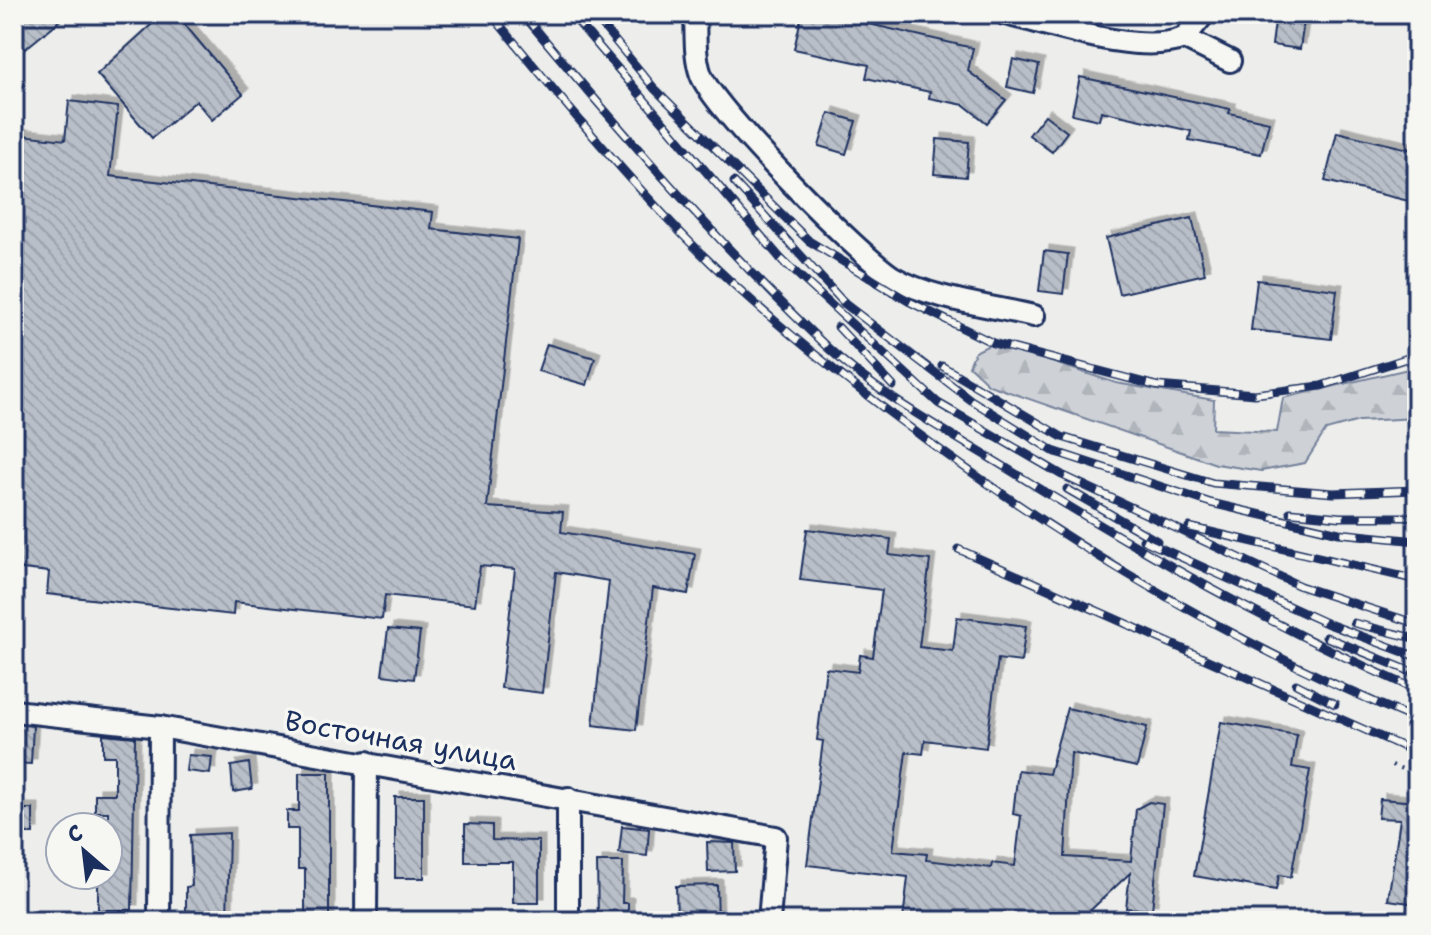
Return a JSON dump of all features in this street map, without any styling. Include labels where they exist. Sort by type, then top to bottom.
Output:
[{"type":"street","points":[[695,14],[697,60],[706,85],[798,189],[876,264],[912,286],[1034,316]]},
{"type":"street","points":[[1005,14],[1139,44],[1171,43],[1184,38],[1204,14]]},
{"type":"street","points":[[1184,38],[1230,61]]},
{"type":"street","name":"Восточная улица","points":[[14,711],[160,727],[776,837],[769,921]]},
{"type":"street","points":[[159,921],[160,727]]},
{"type":"street","points":[[366,921],[367,762]]},
{"type":"street","points":[[568,798],[568,921]]},
{"type":"path","points":[[1392,765],[1417,775]]},
{"type":"green space","points":[[993,343],[1116,383],[1214,400],[1213,429],[1277,432],[1283,398],[1408,369],[1417,377],[1417,418],[1359,421],[1326,430],[1305,463],[1261,471],[1216,464],[989,385],[969,366],[975,352]]},
{"type":"building","points":[[14,14],[68,14],[14,58]]},
{"type":"building","points":[[163,14],[176,14],[243,94],[212,120],[196,101],[152,138],[97,74]]},
{"type":"building","points":[[802,14],[839,17],[973,48],[968,71],[1006,100],[987,123],[964,105],[929,98],[930,92],[866,78],[869,65],[794,49]]},
{"type":"building","points":[[1276,14],[1305,14],[1300,49],[1272,45]]},
{"type":"building","points":[[1013,59],[1039,65],[1033,93],[1007,87]]},
{"type":"building","points":[[1080,77],[1230,109],[1229,113],[1269,122],[1261,154],[1189,140],[1191,131],[1101,111],[1099,120],[1072,114]]},
{"type":"building","points":[[69,101],[118,107],[110,176],[433,212],[431,229],[518,239],[487,507],[563,512],[561,532],[695,554],[688,594],[653,588],[636,730],[593,725],[609,581],[556,572],[542,693],[501,688],[515,569],[480,566],[475,605],[385,595],[382,619],[234,602],[233,615],[47,594],[49,572],[14,568],[14,134],[65,140]]},
{"type":"building","points":[[829,113],[856,121],[846,154],[819,146]]},
{"type":"building","points":[[1045,115],[1067,132],[1052,152],[1029,135]]},
{"type":"building","points":[[1337,132],[1417,151],[1417,203],[1325,181]]},
{"type":"building","points":[[937,139],[969,142],[966,177],[934,174]]},
{"type":"building","points":[[1192,218],[1205,274],[1119,294],[1106,238]]},
{"type":"building","points":[[1044,251],[1068,254],[1063,294],[1039,291]]},
{"type":"building","points":[[1257,280],[1337,290],[1331,339],[1251,330]]},
{"type":"building","points":[[547,344],[595,358],[587,385],[538,371]]},
{"type":"building","points":[[807,529],[891,539],[889,555],[930,560],[919,647],[953,651],[957,617],[1026,626],[1021,662],[998,659],[986,748],[925,740],[923,754],[906,752],[893,851],[927,854],[926,860],[991,868],[992,863],[1015,866],[1021,816],[1013,814],[1018,770],[1049,774],[1067,708],[1147,727],[1137,767],[1071,753],[1065,857],[1131,861],[1136,809],[1149,802],[1163,804],[1152,910],[1126,908],[1130,873],[1079,921],[903,920],[908,877],[807,865],[823,741],[817,740],[826,668],[858,672],[860,655],[873,657],[882,590],[800,580]]},
{"type":"building","points":[[388,629],[420,632],[414,679],[382,675]]},
{"type":"building","points":[[1221,722],[1297,735],[1292,767],[1310,770],[1291,877],[1279,875],[1276,890],[1194,876]]},
{"type":"building","points":[[14,724],[33,726],[31,764],[14,763]]},
{"type":"building","points":[[103,734],[135,737],[132,910],[98,910],[98,891],[124,891],[124,811],[95,811],[95,794],[115,794],[115,756],[103,756]]},
{"type":"building","points":[[188,755],[212,757],[210,774],[186,771]]},
{"type":"building","points":[[249,763],[252,789],[233,792],[231,766]]},
{"type":"building","points":[[299,773],[329,773],[329,921],[305,921],[305,869],[298,869],[298,829],[287,829],[287,811],[299,811]]},
{"type":"building","points":[[395,797],[424,797],[424,878],[395,878]]},
{"type":"building","points":[[1380,799],[1417,802],[1417,904],[1388,900],[1400,819],[1378,818]]},
{"type":"building","points":[[14,809],[33,809],[33,834],[14,834]]},
{"type":"building","points":[[465,824],[492,825],[492,840],[539,841],[539,903],[513,903],[513,862],[465,862]]},
{"type":"building","points":[[622,826],[649,829],[647,856],[619,853]]},
{"type":"building","points":[[229,833],[227,921],[186,921],[186,887],[192,886],[190,835]]},
{"type":"building","points":[[707,842],[734,843],[735,871],[708,872]]},
{"type":"building","points":[[597,862],[623,862],[622,903],[628,903],[628,921],[598,921]]},
{"type":"building","points":[[717,885],[718,921],[677,921],[676,886]]},
{"type":"railway","points":[[491,14],[598,141],[691,243],[778,324],[870,398],[1023,508],[1149,587],[1280,658],[1417,720]]},
{"type":"railway","points":[[523,14],[709,227],[848,366],[892,398],[1158,559],[1311,641],[1417,690]]},
{"type":"railway","points":[[571,14],[787,266]]},
{"type":"railway","points":[[593,14],[654,88],[809,241],[908,301],[993,343],[1157,386],[1255,394],[1321,386],[1417,355]]},
{"type":"railway","points":[[734,182],[845,304],[971,400],[1053,451],[1211,503],[1339,533],[1417,541]]},
{"type":"railway","points":[[781,259],[938,403],[1062,475],[1300,586],[1417,624]]},
{"type":"railway","points":[[838,327],[893,386]]},
{"type":"railway","points":[[942,366],[1062,437],[1213,483],[1333,493],[1417,490]]},
{"type":"railway","points":[[1067,489],[1157,541]]},
{"type":"railway","points":[[1290,512],[1340,517],[1417,517]]},
{"type":"railway","points":[[1189,527],[1417,580]]},
{"type":"railway","points":[[1143,540],[1326,623],[1417,657]]},
{"type":"railway","points":[[958,549],[1417,753]]},
{"type":"railway","points":[[1354,623],[1417,639]]},
{"type":"railway","points":[[1326,637],[1417,674]]},
{"type":"railway","points":[[1296,684],[1335,704]]}]
